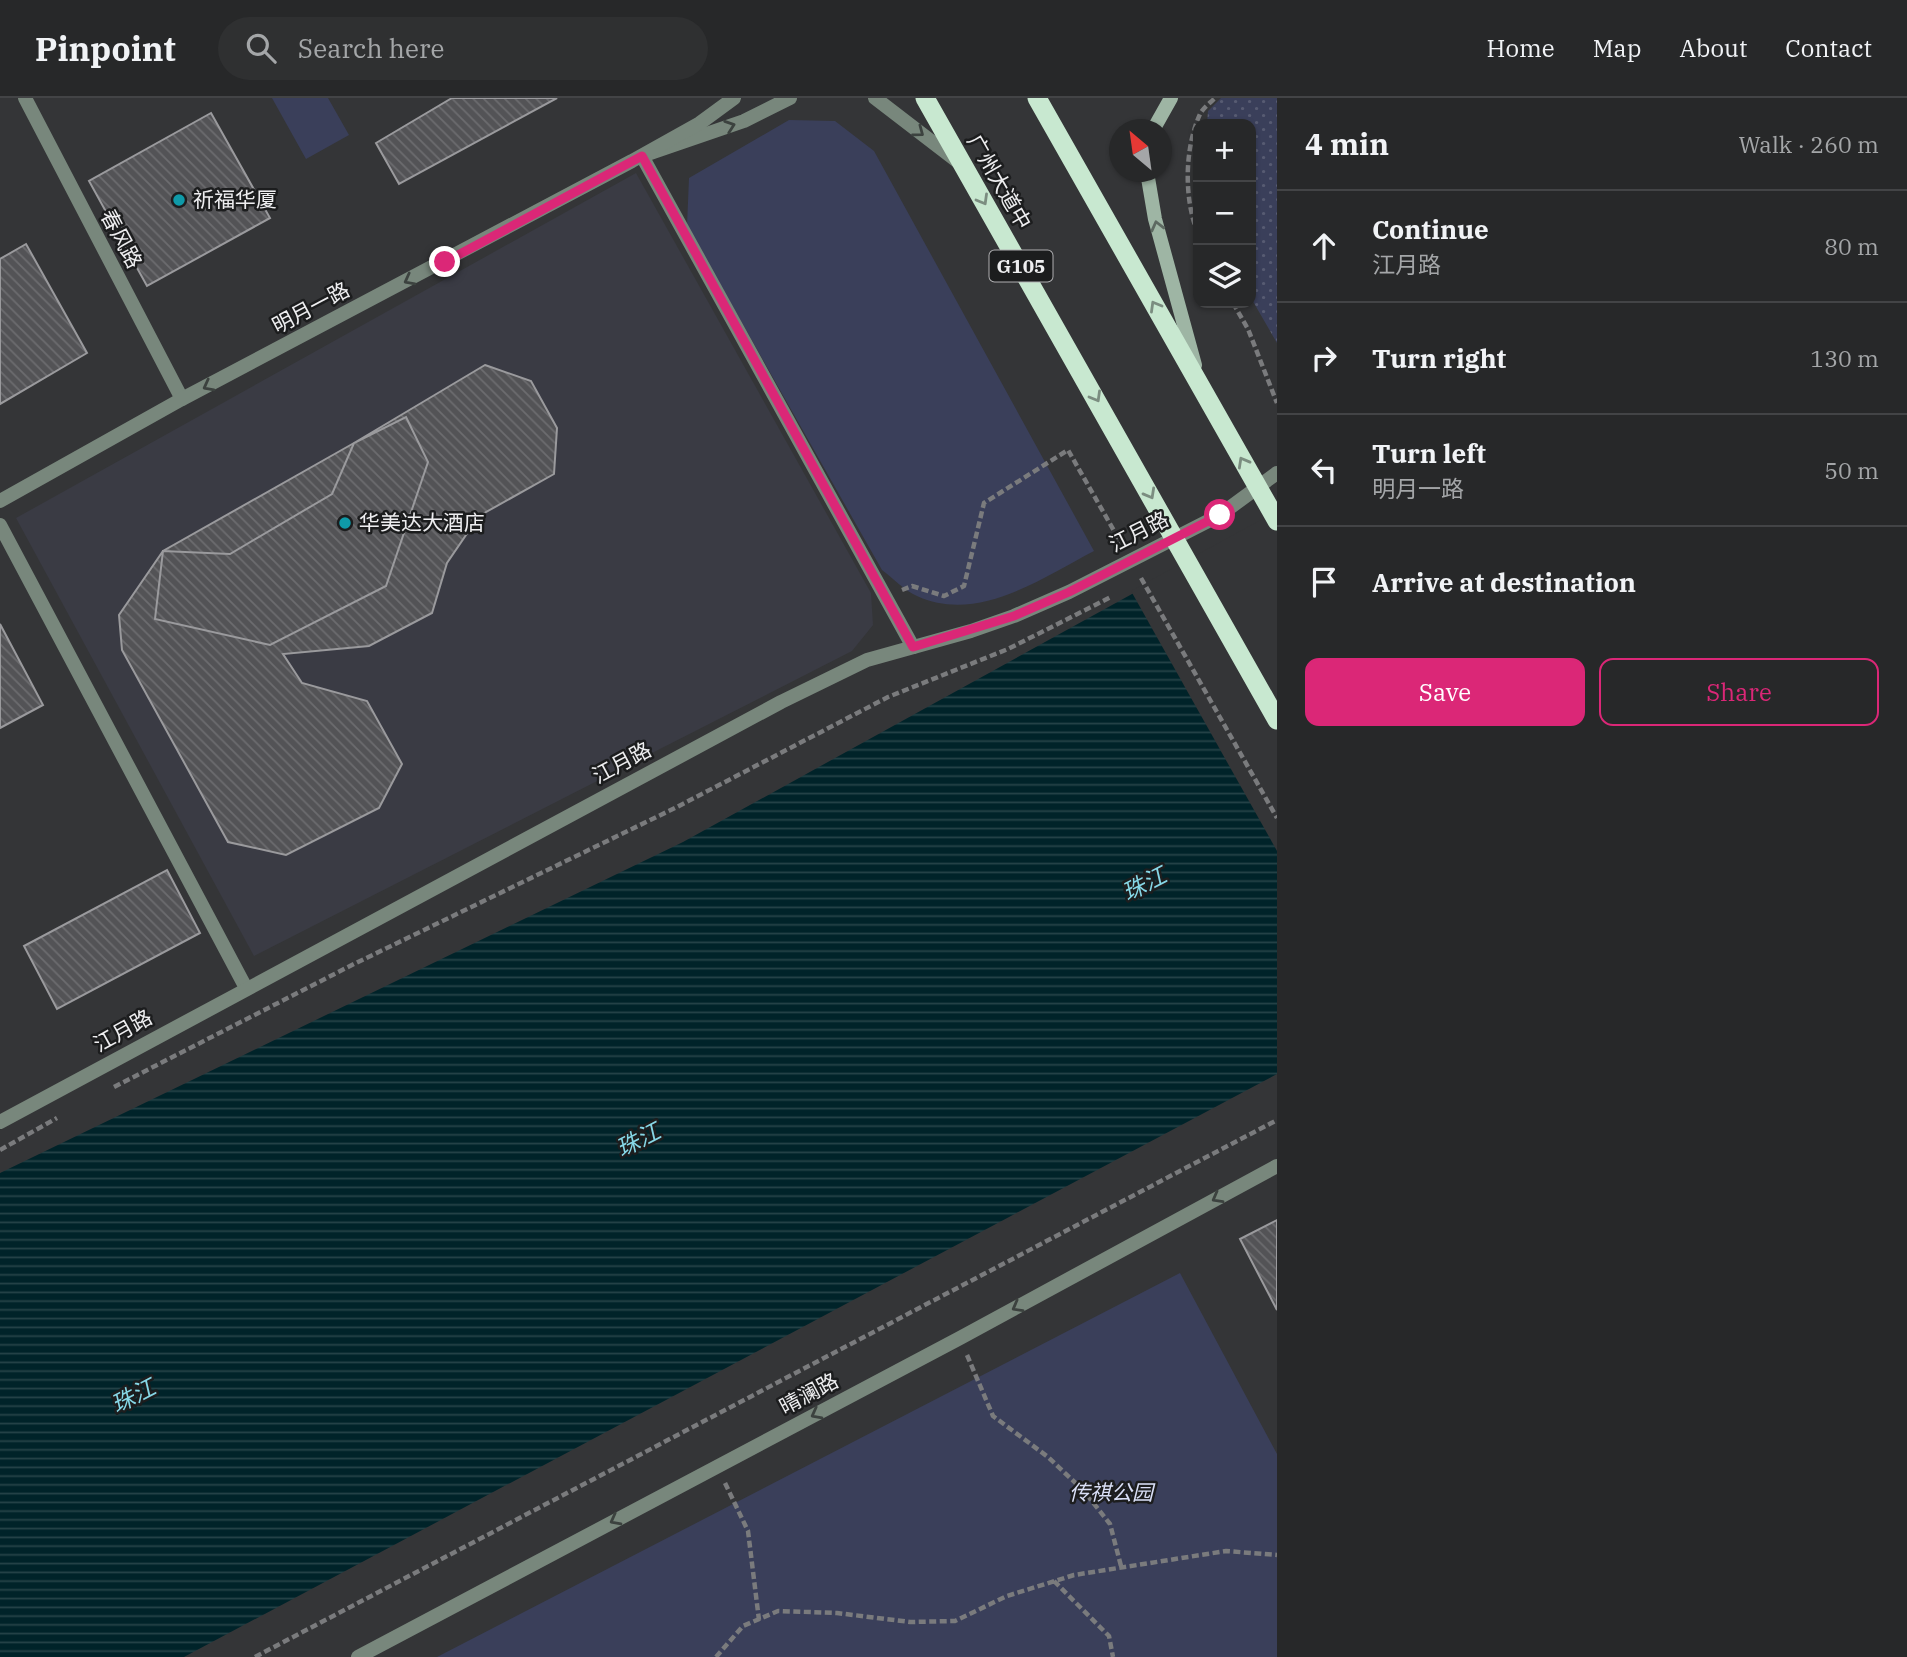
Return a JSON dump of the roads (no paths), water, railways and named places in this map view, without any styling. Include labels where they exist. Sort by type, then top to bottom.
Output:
[{"type":"highway","name":"广州大道中","points":[[925,98],[1277,720]]},
{"type":"highway","points":[[1037,98],[1277,522]]},
{"type":"main road","points":[[1159,119],[1171,98]]},
{"type":"main road","points":[[1149,182],[1155,219],[1201,387]]},
{"type":"street","name":"春风路","points":[[25,98],[182,399]]},
{"type":"street","name":"明月一路","points":[[0,501],[182,399],[642,156],[700,124],[734,98]]},
{"type":"street","name":"明月一路","points":[[642,156],[744,121],[790,98]]},
{"type":"street","points":[[875,98],[963,165]]},
{"type":"street","points":[[642,156],[913,647]]},
{"type":"street","name":"江月路","points":[[0,1122],[781,702],[867,660],[1003,620],[1069,592],[1220,515],[1277,472]]},
{"type":"street","points":[[0,525],[246,988]]},
{"type":"street","name":"晴澜路","points":[[358,1657],[960,1338],[1277,1166]]},
{"type":"water","name":"珠江","points":[[1277,514],[1277,1074],[184,1657],[0,1657],[0,1173],[683,842]]},
{"type":"place","name":"祈福华厦","points":[[179,200]]},
{"type":"place","name":"华美达大酒店","points":[[345,523]]},
{"type":"park label","name":"传祺公园","points":[[1111,1493]]}]
